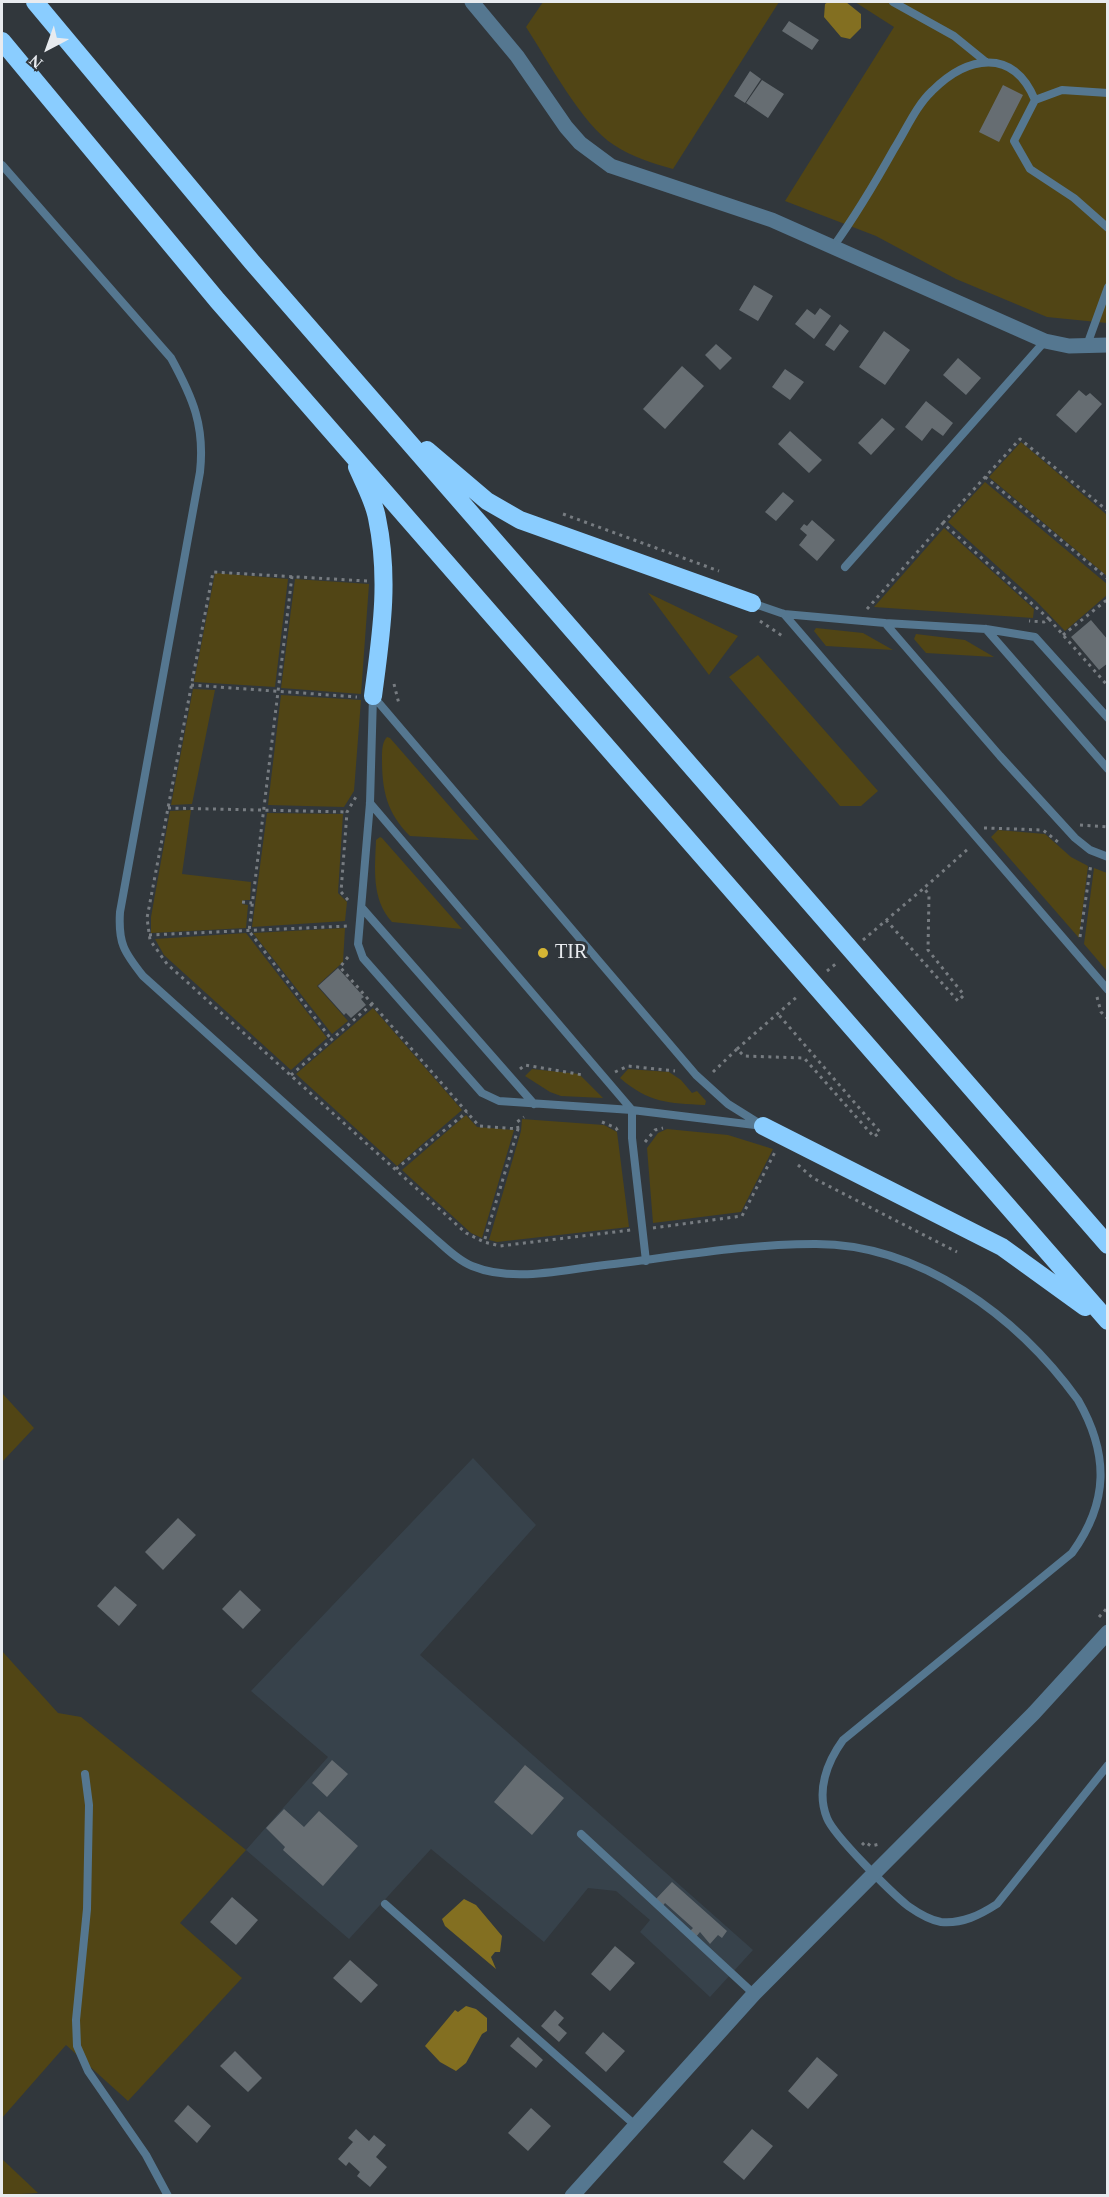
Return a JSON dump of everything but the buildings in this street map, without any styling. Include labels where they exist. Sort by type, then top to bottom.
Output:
[{"type":"highway","points":[[35,2],[155,148],[378,408],[1107,1245]]},
{"type":"highway","points":[[2,41],[109,173],[1107,1322]]},
{"type":"highway","points":[[378,408],[487,501],[520,520],[752,603]]},
{"type":"highway","points":[[352,454],[377,516],[384,567],[385,596],[369,697]]},
{"type":"highway","points":[[763,1126],[1002,1247],[1107,1322]]},
{"type":"street","points":[[472,2],[517,56],[566,127],[595,155],[632,174],[772,220],[1045,341],[1107,345]]},
{"type":"street","points":[[572,2196],[754,1994],[1034,1713],[1107,1632]]},
{"type":"lane","points":[[893,2],[954,36],[987,62]]},
{"type":"lane","points":[[833,247],[856,215],[920,105],[931,91],[960,71],[987,62],[997,62],[1020,74],[1028,83],[1035,100]]},
{"type":"lane","points":[[1107,93],[1062,90],[1035,100],[1014,141],[1030,169],[1074,198],[1107,228]]},
{"type":"lane","points":[[2,165],[171,358],[191,393],[200,427],[202,449],[200,472],[120,912],[119,932],[124,952],[152,983],[440,1243],[471,1266],[520,1275],[816,1244],[858,1248],[926,1269],[962,1288],[998,1314],[1072,1392],[1095,1430],[1104,1462],[1103,1491],[1095,1518],[1072,1553],[843,1740],[828,1762],[823,1791],[827,1819],[906,1904],[923,1916],[940,1922],[960,1921],[980,1915],[997,1904],[1012,1888],[1107,1765]]},
{"type":"lane","points":[[1087,345],[1107,287]]},
{"type":"lane","points":[[845,567],[1045,341]]},
{"type":"lane","points":[[752,603],[784,614],[986,629],[1035,637],[1107,718]]},
{"type":"lane","points":[[784,614],[1107,990]]},
{"type":"lane","points":[[885,623],[1000,756],[1076,838],[1090,850],[1107,857]]},
{"type":"lane","points":[[986,629],[1107,769]]},
{"type":"lane","points":[[369,697],[370,803],[358,944],[363,958],[482,1093],[499,1101],[632,1110],[763,1126]]},
{"type":"lane","points":[[369,697],[696,1075],[728,1104],[763,1126]]},
{"type":"lane","points":[[370,803],[632,1110],[632,1138],[646,1261]]},
{"type":"lane","points":[[362,908],[534,1104]]},
{"type":"lane","points":[[85,1774],[89,1805],[87,1909],[76,2020],[77,2046],[88,2070],[146,2155],[168,2196]]},
{"type":"lane","points":[[581,1834],[754,1994]]},
{"type":"lane","points":[[385,1904],[635,2125]]},
{"type":"path","points":[[877,611],[865,611],[1020,439],[1107,511]]},
{"type":"path","points":[[985,477],[1107,579]]},
{"type":"path","points":[[563,514],[722,573]]},
{"type":"path","points":[[943,523],[1049,619],[1107,686]]},
{"type":"path","points":[[368,580],[213,572],[147,918],[149,935],[155,950],[167,964],[466,1233],[491,1245],[500,1246],[633,1230],[631,1219]]},
{"type":"path","points":[[292,576],[249,931],[331,1039]]},
{"type":"path","points":[[1063,635],[1107,599]]},
{"type":"path","points":[[1020,621],[1044,622],[1049,619]]},
{"type":"path","points":[[191,685],[369,697]]},
{"type":"path","points":[[168,808],[348,812]]},
{"type":"path","points":[[859,943],[970,847],[977,855],[992,843],[981,830],[987,826],[1043,830],[1058,842]]},
{"type":"path","points":[[1072,936],[1079,944],[1090,864]]},
{"type":"path","points":[[886,920],[958,1001],[964,995],[928,950],[929,895],[924,888]]},
{"type":"path","points":[[242,902],[252,903]]},
{"type":"path","points":[[149,935],[350,926]]},
{"type":"path","points":[[823,975],[841,959]]},
{"type":"path","points":[[510,1077],[525,1065],[579,1072],[596,1087],[621,1067],[628,1066],[676,1071],[687,1083],[705,1067],[711,1073],[805,990]]},
{"type":"path","points":[[291,1075],[372,1004]]},
{"type":"path","points":[[737,1049],[744,1056],[804,1058],[874,1137],[880,1132],[778,1014]]},
{"type":"path","points":[[396,1170],[467,1112]]},
{"type":"path","points":[[518,1129],[519,1118],[534,1117]]},
{"type":"path","points":[[591,1122],[610,1125],[620,1134]]},
{"type":"path","points":[[644,1144],[656,1130],[667,1127]]},
{"type":"path","points":[[650,1228],[742,1216],[777,1148]]},
{"type":"path","points":[[797,1164],[813,1178],[957,1252]]},
{"type":"shaded area","points":[[543,2],[779,2],[673,169],[621,149],[602,136],[590,123],[526,27]]},
{"type":"shaded area","points":[[846,2],[861,14],[861,28],[850,39],[841,37],[824,17],[825,4]]},
{"type":"shaded area","points":[[855,2],[1107,2],[1107,323],[1047,317],[956,279],[876,236],[785,201],[894,27]]},
{"type":"shaded area","points":[[1021,442],[1107,515],[1107,576],[989,477]]},
{"type":"shaded area","points":[[985,482],[1107,584],[1107,595],[1065,631],[1036,601],[948,522]]},
{"type":"shaded area","points":[[944,528],[1034,609],[1033,618],[874,607]]},
{"type":"shaded area","points":[[215,573],[288,579],[275,687],[194,682]]},
{"type":"shaded area","points":[[295,579],[369,584],[361,694],[281,688]]},
{"type":"shaded area","points":[[648,593],[738,636],[709,675]]},
{"type":"shaded area","points":[[816,628],[863,633],[893,650],[826,646],[814,631]]},
{"type":"shaded area","points":[[916,634],[965,640],[994,657],[926,653],[914,639]]},
{"type":"shaded area","points":[[758,655],[878,791],[861,806],[840,806],[729,677]]},
{"type":"shaded area","points":[[193,689],[215,690],[192,804],[171,805]]},
{"type":"shaded area","points":[[281,695],[361,700],[354,791],[344,807],[268,805]]},
{"type":"shaded area","points":[[387,737],[479,840],[410,836],[396,819],[387,801],[382,771],[382,753]]},
{"type":"shaded area","points":[[191,810],[182,874],[251,882],[250,900],[243,900],[242,904],[248,905],[246,928],[151,933],[151,917],[170,811]]},
{"type":"shaded area","points":[[267,813],[343,814],[338,893],[347,902],[345,921],[252,927]]},
{"type":"shaded area","points":[[998,830],[1045,834],[1071,857],[1088,866],[1079,938],[991,837]]},
{"type":"shaded area","points":[[380,837],[462,929],[392,922],[385,913],[377,893],[376,840]]},
{"type":"shaded area","points":[[1094,868],[1107,873],[1107,971],[1084,944]]},
{"type":"shaded area","points":[[345,928],[343,962],[317,986],[348,1021],[332,1034],[253,933]]},
{"type":"shaded area","points":[[246,933],[327,1038],[291,1070],[164,955],[155,939]]},
{"type":"shaded area","points":[[373,1008],[462,1110],[397,1166],[296,1074]]},
{"type":"shaded area","points":[[532,1069],[579,1074],[603,1098],[561,1096],[550,1092],[525,1076]]},
{"type":"shaded area","points":[[628,1069],[669,1072],[681,1080],[692,1093],[697,1091],[706,1101],[705,1105],[669,1102],[650,1097],[620,1078]]},
{"type":"shaded area","points":[[466,1115],[477,1127],[514,1130],[482,1238],[471,1233],[402,1170]]},
{"type":"shaded area","points":[[522,1119],[604,1125],[617,1132],[629,1227],[497,1242],[489,1240],[521,1131]]},
{"type":"shaded area","points":[[667,1129],[728,1135],[773,1149],[741,1212],[653,1223],[647,1148],[658,1133]]},
{"type":"shaded area","points":[[2,1393],[34,1428],[2,1462]]},
{"type":"shaded area","points":[[473,1458],[536,1525],[420,1655],[753,1950],[710,1997],[640,1932],[650,1920],[616,1891],[588,1888],[544,1942],[431,1849],[349,1939],[246,1850],[328,1757],[251,1691]]},
{"type":"shaded area","points":[[2,1651],[58,1713],[81,1717],[246,1850],[180,1923],[242,1978],[128,2101],[66,2045],[2,2118]]},
{"type":"shaded area","points":[[464,1899],[476,1905],[502,1936],[500,1952],[495,1952],[491,1957],[496,1969],[445,1926],[442,1919]]},
{"type":"shaded area","points":[[466,2006],[476,2009],[487,2018],[487,2031],[482,2034],[466,2063],[456,2071],[440,2062],[425,2046],[455,2010],[458,2012]]},
{"type":"shaded area","points":[[2,2159],[38,2193],[2,2195]]},
{"type":"place","name":"TIR","points":[[543,953]]}]
